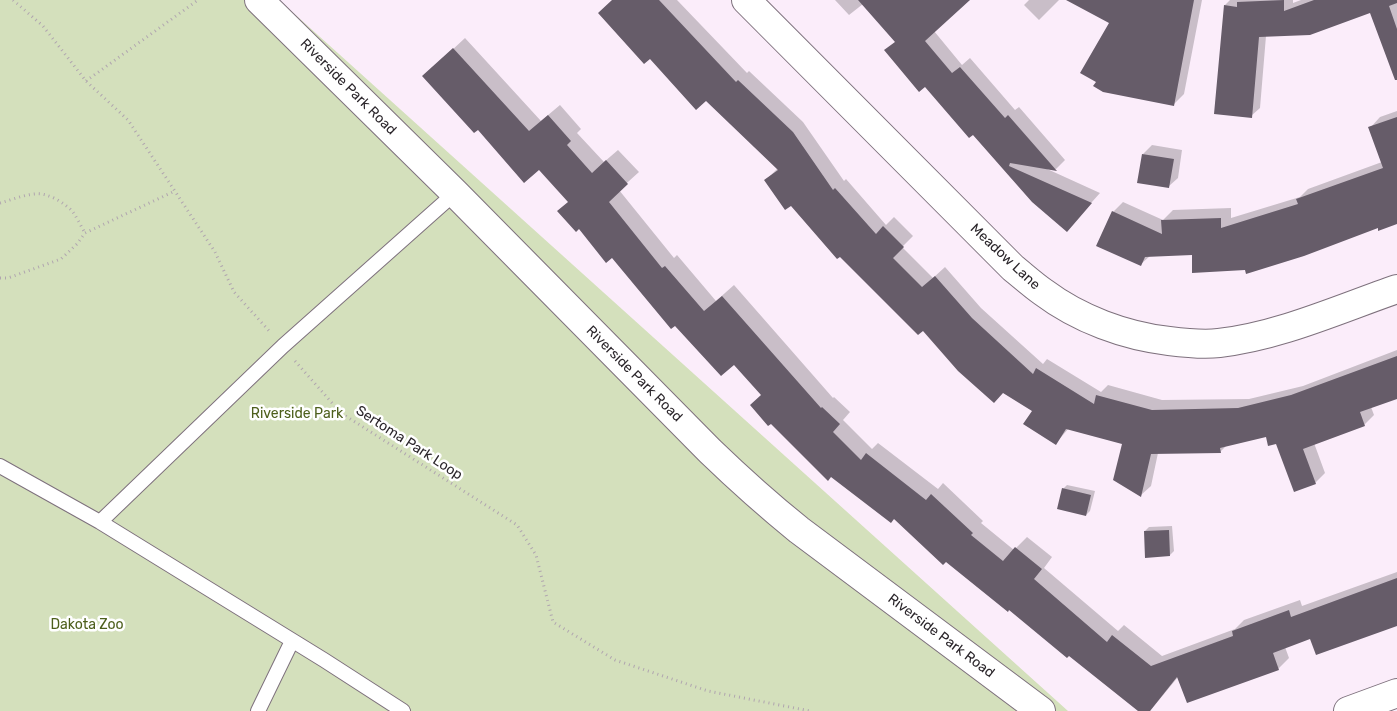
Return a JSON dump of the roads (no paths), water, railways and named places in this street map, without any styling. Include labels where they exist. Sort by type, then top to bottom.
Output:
[{"type":"main road","name":"Riverside Park Road","points":[[259,0],[455,193],[710,451],[769,507],[1041,711]]},
{"type":"main road","name":"Meadow Lane","points":[[746,0],[1013,268],[1044,293],[1077,313],[1111,328],[1146,338],[1182,343],[1217,343],[1291,326],[1397,289]]},
{"type":"main road","points":[[1348,711],[1397,693]]},
{"type":"lane","points":[[100,522],[283,346],[455,193]]},
{"type":"lane","points":[[0,466],[100,522],[403,711]]},
{"type":"lane","points":[[258,711],[292,641]]},
{"type":"park label","name":"Riverside Park","points":[[297,414]]},
{"type":"park label","name":"Dakota Zoo","points":[[87,625]]}]
